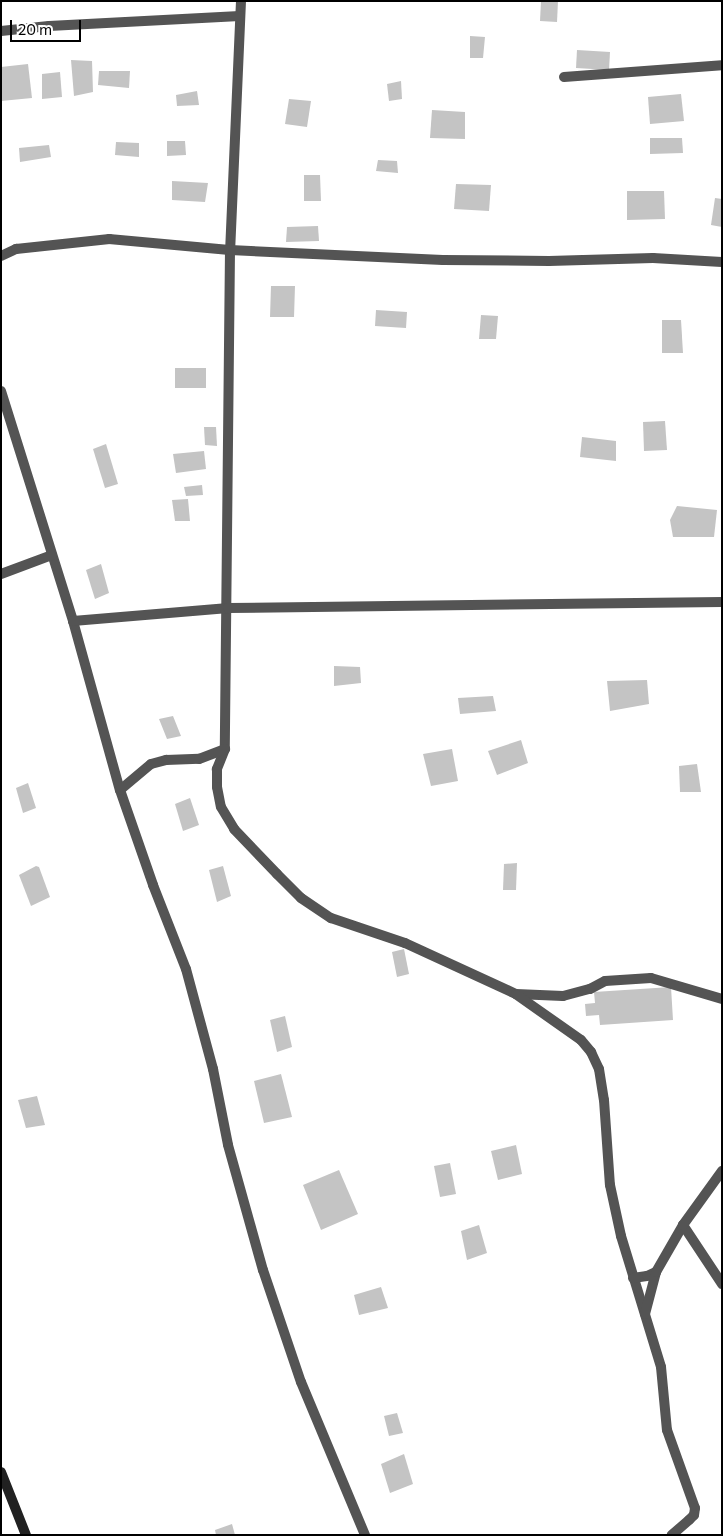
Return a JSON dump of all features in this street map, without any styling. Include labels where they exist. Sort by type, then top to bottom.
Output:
[{"type":"street","points":[[241,1],[230,250],[228,608],[225,748],[217,769],[217,786],[221,807],[234,829],[301,898],[331,918],[405,943],[516,994],[582,1040],[591,1052],[599,1069],[604,1100],[610,1185],[633,1278],[661,1368],[667,1430],[695,1508],[694,1515],[690,1520],[672,1535]]},
{"type":"street","points":[[1,31],[49,26],[240,16]]},
{"type":"street","points":[[564,77],[722,65]]},
{"type":"street","points":[[1,256],[16,249],[109,239],[230,250],[443,260],[550,261],[653,258],[722,262]]},
{"type":"street","points":[[1,391],[72,621],[120,790],[153,885],[186,969],[213,1069],[228,1145],[262,1270],[301,1382],[365,1535]]},
{"type":"street","points":[[1,574],[52,555]]},
{"type":"street","points":[[72,621],[228,608],[722,602]]},
{"type":"street","points":[[120,790],[151,764],[166,760],[199,759],[225,748]]},
{"type":"street","points":[[516,994],[563,996],[590,989],[605,981],[651,978],[722,999]]},
{"type":"street","points":[[645,1314],[656,1272],[683,1225],[722,1171]]},
{"type":"street","points":[[683,1225],[722,1284]]},
{"type":"street","points":[[633,1278],[647,1276],[656,1272]]},
{"type":"street","points":[[1,1472],[26,1535]]},
{"type":"building","points":[[541,1],[558,1],[557,22],[540,21]]},
{"type":"building","points":[[470,36],[485,37],[483,58],[470,58]]},
{"type":"building","points":[[577,50],[610,52],[609,70],[576,68]]},
{"type":"building","points":[[71,60],[92,61],[93,92],[74,96]]},
{"type":"building","points":[[28,64],[32,98],[1,101],[1,67]]},
{"type":"building","points":[[99,71],[130,71],[129,88],[98,85]]},
{"type":"building","points":[[60,72],[62,97],[42,99],[42,74]]},
{"type":"building","points":[[401,81],[402,99],[389,101],[387,84]]},
{"type":"building","points":[[197,91],[199,105],[177,106],[176,95]]},
{"type":"building","points":[[681,94],[684,121],[650,124],[648,97]]},
{"type":"building","points":[[289,99],[311,101],[307,127],[285,124]]},
{"type":"building","points":[[432,110],[465,112],[465,139],[430,138]]},
{"type":"building","points":[[650,138],[682,138],[683,153],[650,154]]},
{"type":"building","points":[[167,141],[185,141],[186,155],[167,156]]},
{"type":"building","points":[[116,142],[139,143],[139,157],[115,155]]},
{"type":"building","points":[[49,145],[51,157],[20,162],[19,148]]},
{"type":"building","points":[[378,160],[397,161],[398,173],[376,171]]},
{"type":"building","points":[[304,175],[320,175],[321,201],[304,201]]},
{"type":"building","points":[[172,181],[208,183],[205,202],[172,200]]},
{"type":"building","points":[[456,184],[491,185],[489,211],[454,209]]},
{"type":"building","points":[[627,191],[664,191],[665,219],[627,220]]},
{"type":"building","points":[[715,198],[722,199],[722,227],[711,225]]},
{"type":"building","points":[[318,226],[319,241],[286,242],[287,227]]},
{"type":"building","points":[[271,286],[295,286],[294,317],[270,317]]},
{"type":"building","points":[[376,310],[407,312],[406,328],[375,326]]},
{"type":"building","points":[[481,315],[498,316],[496,339],[479,339]]},
{"type":"building","points":[[662,320],[681,320],[683,353],[662,353]]},
{"type":"building","points":[[175,368],[206,368],[206,388],[175,388]]},
{"type":"building","points":[[665,421],[667,450],[644,451],[643,422]]},
{"type":"building","points":[[204,427],[216,427],[217,446],[205,445]]},
{"type":"building","points":[[582,437],[616,441],[616,461],[580,457]]},
{"type":"building","points":[[106,444],[118,484],[105,488],[93,449]]},
{"type":"building","points":[[204,451],[206,469],[176,473],[173,454]]},
{"type":"building","points":[[202,485],[203,495],[186,496],[184,487]]},
{"type":"building","points":[[188,499],[190,521],[175,521],[172,500]]},
{"type":"building","points":[[677,506],[717,510],[714,537],[673,537],[670,520]]},
{"type":"building","points":[[101,564],[109,593],[95,599],[86,570]]},
{"type":"building","points":[[334,666],[360,667],[361,683],[334,686]]},
{"type":"building","points":[[647,680],[649,704],[610,711],[607,681]]},
{"type":"building","points":[[493,696],[496,711],[460,714],[458,698]]},
{"type":"building","points":[[173,716],[181,736],[167,739],[159,719]]},
{"type":"building","points":[[521,740],[528,763],[497,775],[488,751]]},
{"type":"building","points":[[452,749],[458,781],[431,786],[423,754]]},
{"type":"building","points":[[697,764],[701,792],[680,792],[679,766]]},
{"type":"building","points":[[28,783],[36,808],[23,813],[16,788]]},
{"type":"building","points":[[190,798],[199,825],[183,831],[175,804]]},
{"type":"building","points":[[517,863],[516,890],[503,890],[504,864]]},
{"type":"building","points":[[36,866],[39,867],[50,897],[31,906],[19,875]]},
{"type":"building","points":[[223,866],[231,896],[217,902],[209,870]]},
{"type":"building","points":[[404,949],[409,974],[397,977],[392,952]]},
{"type":"building","points":[[671,987],[673,1020],[600,1025],[599,1015],[586,1016],[585,1004],[595,1003],[594,992]]},
{"type":"building","points":[[285,1016],[292,1047],[277,1052],[270,1020]]},
{"type":"building","points":[[281,1074],[292,1117],[264,1123],[254,1081]]},
{"type":"building","points":[[37,1096],[45,1125],[26,1128],[18,1100]]},
{"type":"building","points":[[516,1145],[522,1174],[498,1180],[491,1151]]},
{"type":"building","points":[[450,1163],[456,1194],[440,1197],[434,1166]]},
{"type":"building","points":[[339,1170],[358,1214],[321,1230],[303,1185]]},
{"type":"building","points":[[479,1225],[487,1253],[467,1260],[461,1231]]},
{"type":"building","points":[[381,1287],[388,1308],[359,1315],[354,1295]]},
{"type":"building","points":[[397,1413],[403,1433],[389,1436],[384,1416]]},
{"type":"building","points":[[404,1454],[413,1484],[390,1493],[381,1464]]},
{"type":"building","points":[[232,1524],[235,1535],[216,1535],[215,1530]]}]
